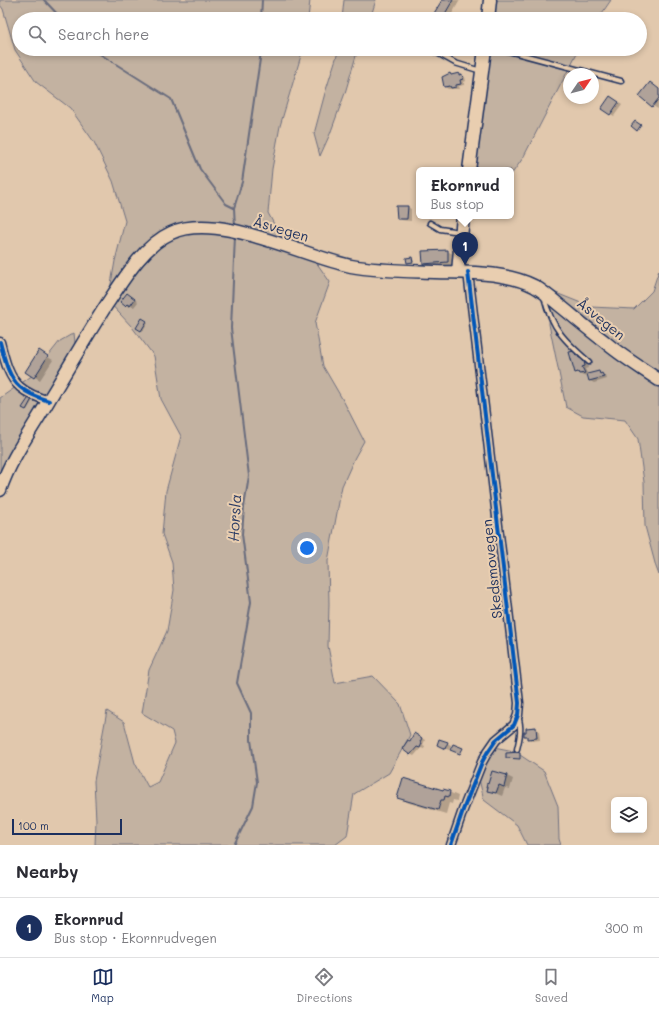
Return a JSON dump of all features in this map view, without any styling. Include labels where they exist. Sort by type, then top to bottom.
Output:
[{"type":"main road","points":[[489,12],[490,0]]},
{"type":"main road","points":[[469,167],[484,56]]},
{"type":"main road","points":[[463,219],[461,232],[463,272]]},
{"type":"main road","name":"Åsvegen","points":[[0,490],[11,464],[80,347],[123,279],[152,246],[171,233],[191,228],[210,228],[252,235],[296,250],[349,265],[375,269],[463,272],[501,276],[520,281],[543,292],[620,354],[659,380]]},
{"type":"street","name":"Skedsmovegen","points":[[463,272],[517,682],[519,703],[518,715]]},
{"type":"street","points":[[0,342],[9,370],[15,381],[28,393],[48,401]]},
{"type":"street","points":[[451,845],[484,757],[496,740],[514,725],[518,715]]},
{"type":"lane","points":[[442,56],[455,63],[482,72]]},
{"type":"lane","points":[[527,56],[621,81]]},
{"type":"lane","points":[[430,223],[440,229],[461,232]]},
{"type":"lane","points":[[543,292],[545,303],[556,328],[563,338],[589,362]]},
{"type":"lane","points":[[518,715],[521,723],[518,749]]},
{"type":"shaded area","points":[[0,0],[310,0],[309,12],[12,12],[12,40],[3,9],[0,5]]},
{"type":"shaded area","points":[[344,0],[376,0],[372,12],[343,12]]},
{"type":"shaded area","points":[[488,0],[611,0],[603,12],[487,12]]},
{"type":"shaded area","points":[[19,56],[301,56],[280,126],[272,169],[268,213],[281,237],[316,262],[330,282],[315,323],[323,366],[364,441],[342,486],[328,561],[328,646],[335,683],[373,676],[400,704],[410,735],[389,773],[354,794],[347,836],[335,845],[95,845],[96,820],[94,781],[107,711],[124,722],[135,763],[148,787],[158,782],[175,743],[172,731],[142,713],[149,670],[167,631],[174,590],[172,562],[162,534],[166,491],[181,436],[161,399],[154,356],[132,327],[108,301],[115,261],[125,221],[113,181],[94,142],[70,108],[36,82]]},
{"type":"shaded area","points":[[337,56],[356,56],[345,93],[320,156],[314,134]]},
{"type":"shaded area","points":[[481,56],[575,56],[569,68],[563,68],[563,80],[523,158],[514,171],[514,167],[473,167]]},
{"type":"shaded area","points":[[659,270],[659,575],[645,526],[644,482],[638,439],[625,420],[583,416],[566,407],[549,324],[551,291],[591,307],[634,309],[652,291]]},
{"type":"shaded area","points":[[74,333],[76,352],[0,484],[0,398],[33,375],[60,341]]},
{"type":"shaded area","points":[[494,747],[514,751],[544,771],[558,806],[559,839],[561,845],[527,845],[517,825],[484,800],[478,775]]},
{"type":"building","points":[[442,0],[453,0],[446,12],[435,12]]},
{"type":"building","points":[[450,73],[451,75],[459,73],[459,75],[462,74],[463,79],[460,80],[461,84],[451,88],[450,86],[444,87],[442,77]]},
{"type":"building","points":[[650,82],[659,89],[659,98],[652,107],[639,96]]},
{"type":"building","points":[[610,96],[619,102],[610,115],[601,109]]},
{"type":"building","points":[[635,121],[641,125],[637,131],[631,126]]},
{"type":"building","points":[[396,206],[408,206],[407,219],[397,219]]},
{"type":"building","points":[[448,250],[448,262],[423,264],[422,251]]},
{"type":"building","points":[[412,257],[413,262],[407,263],[406,258]]},
{"type":"building","points":[[127,293],[135,299],[130,306],[127,304],[125,306],[120,302]]},
{"type":"building","points":[[142,318],[147,321],[141,331],[136,328]]},
{"type":"building","points":[[39,350],[48,356],[34,378],[25,372]]},
{"type":"building","points":[[575,351],[576,356],[578,355],[579,358],[583,357],[585,366],[582,367],[585,373],[575,373],[569,352]]},
{"type":"building","points":[[599,371],[604,377],[589,381],[587,374]]},
{"type":"building","points":[[30,396],[32,399],[26,410],[22,408]]},
{"type":"building","points":[[536,727],[537,738],[527,739],[527,736],[524,736],[526,728]]},
{"type":"building","points":[[414,733],[422,738],[420,742],[422,743],[420,748],[417,747],[410,755],[402,749],[408,740],[410,741]]},
{"type":"building","points":[[439,739],[448,742],[445,749],[437,745]]},
{"type":"building","points":[[453,744],[463,748],[460,754],[450,750]]},
{"type":"building","points":[[520,752],[520,759],[506,758],[506,753]]},
{"type":"building","points":[[492,771],[507,775],[504,787],[499,785],[496,793],[487,791],[488,787],[486,787]]},
{"type":"building","points":[[403,778],[450,791],[449,797],[445,796],[444,800],[441,800],[438,810],[397,798]]},
{"type":"waterway","points":[[44,0],[55,12]]},
{"type":"waterway","points":[[261,12],[262,0]]},
{"type":"waterway","points":[[103,56],[171,99],[200,169],[226,204],[234,208]]},
{"type":"waterway","points":[[235,227],[234,208],[242,182],[260,56]]},
{"type":"waterway","name":"Horsla","points":[[234,845],[253,806],[257,782],[251,740],[251,713],[237,683],[251,602],[242,534],[244,507],[249,476],[231,328],[235,236]]},
{"type":"cycle path","points":[[451,845],[482,762],[496,740],[514,725],[518,715],[519,703],[468,272]]},
{"type":"cycle path","points":[[0,342],[7,366],[16,383],[30,394],[49,401]]},
{"type":"place","name":"Ekornrud","points":[[465,265]]}]
